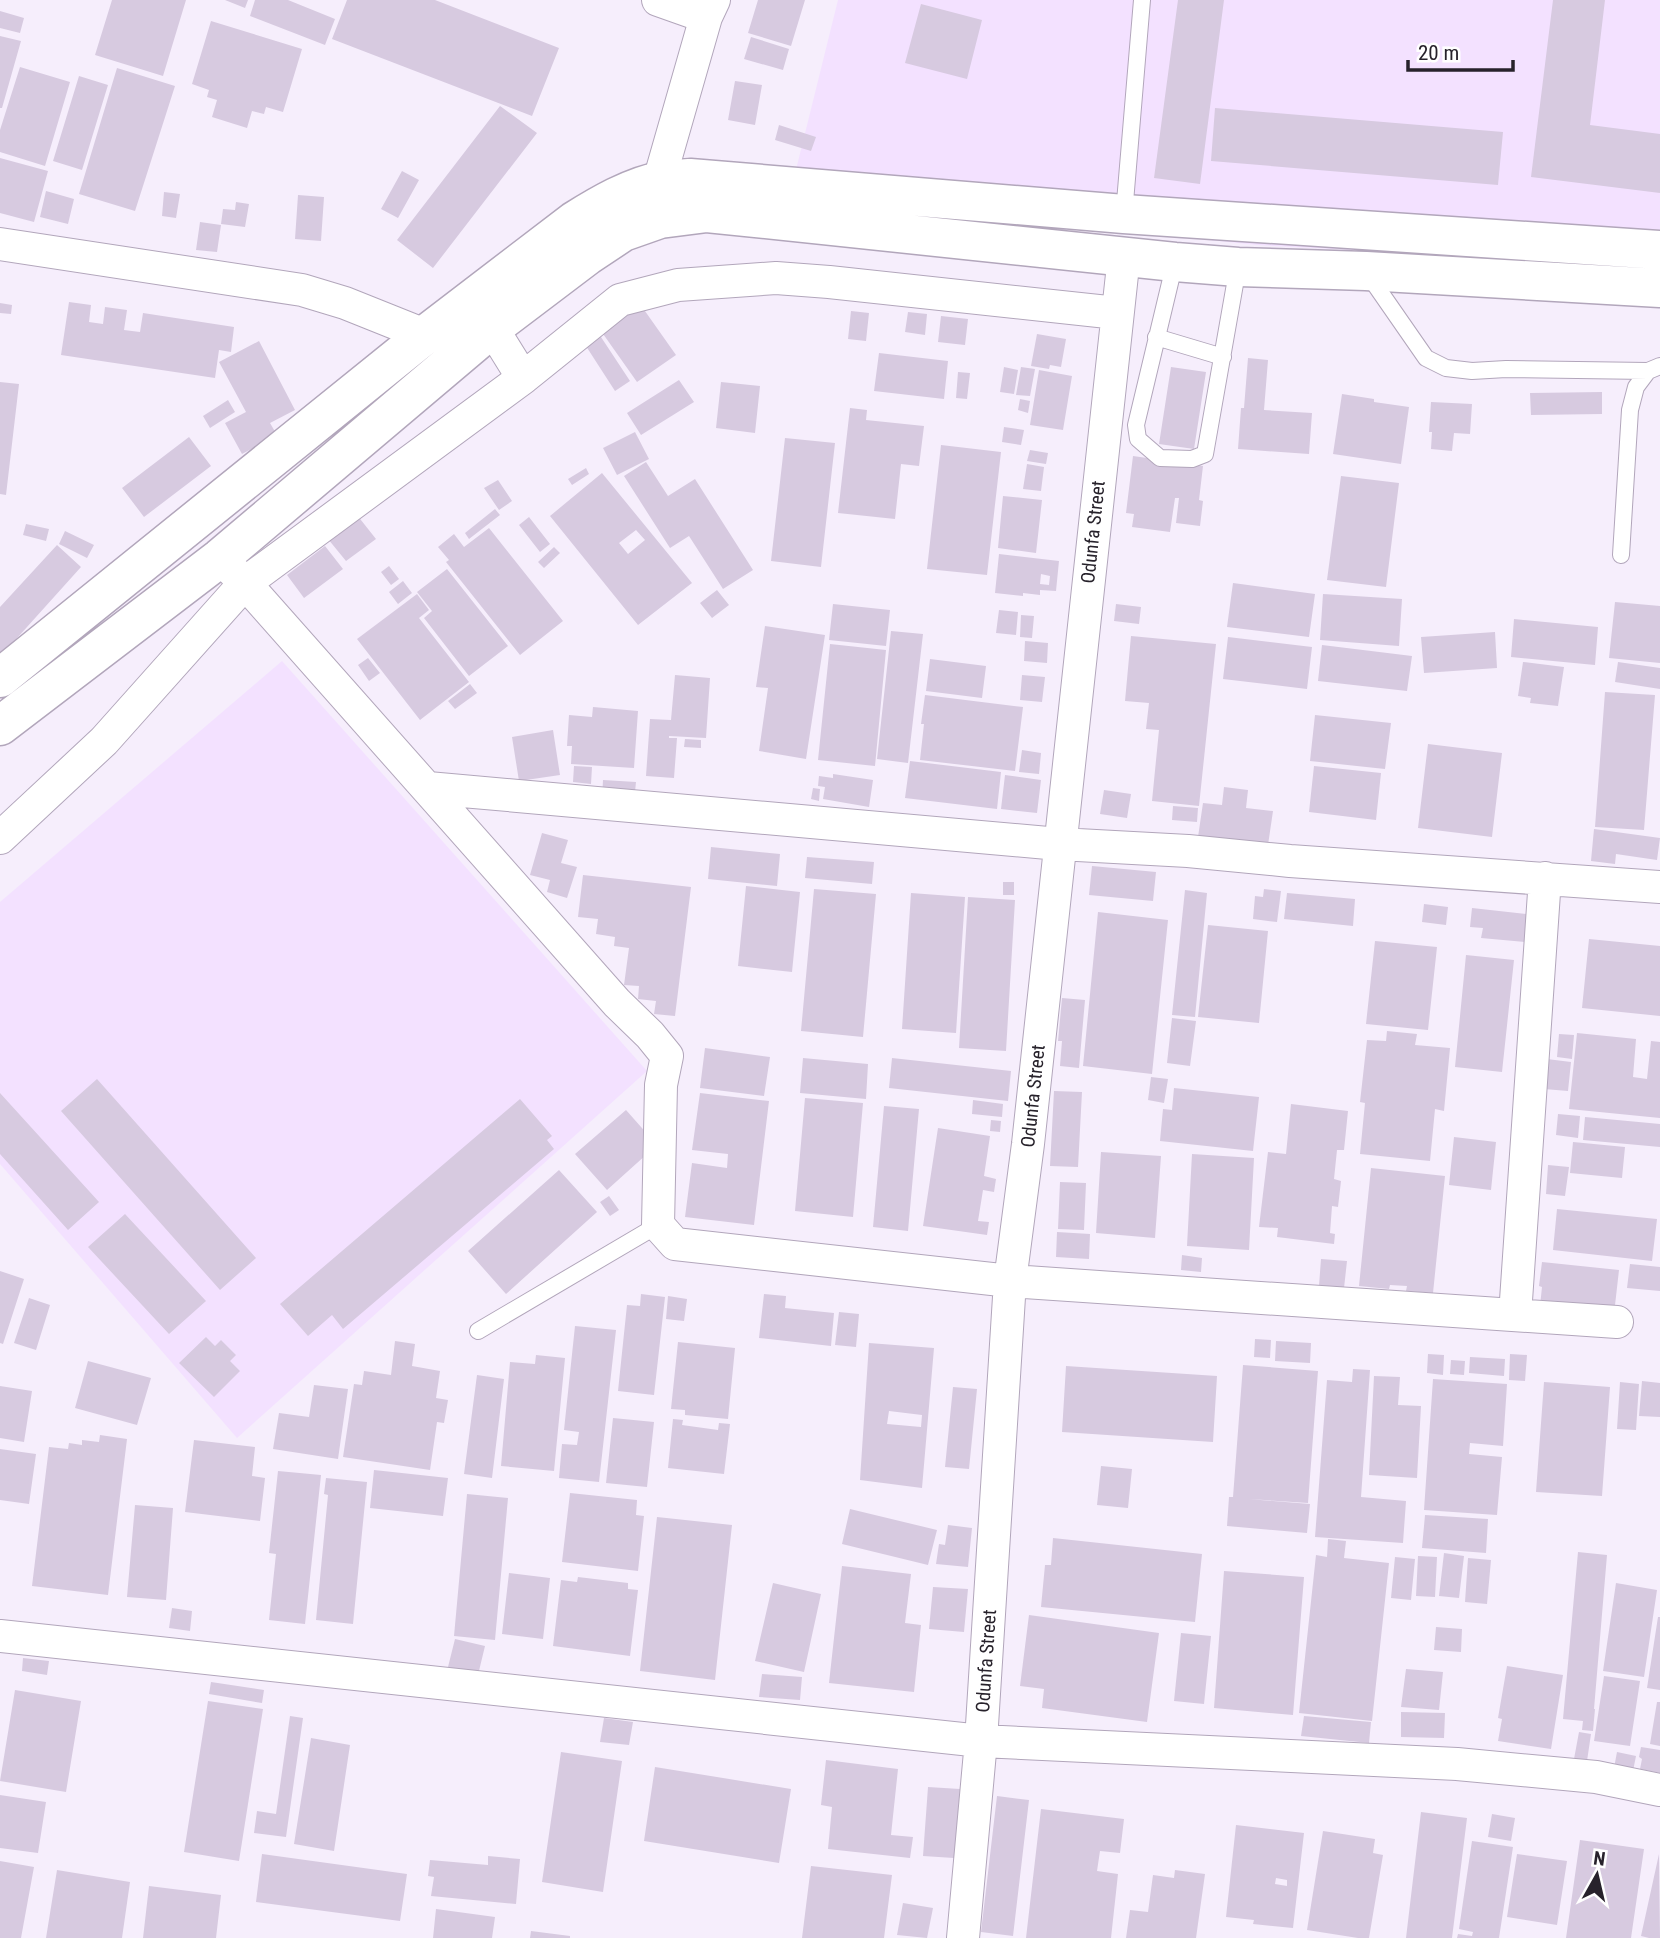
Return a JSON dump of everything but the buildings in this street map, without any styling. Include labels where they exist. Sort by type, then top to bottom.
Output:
[{"type":"main road","points":[[0,678],[425,335],[574,221],[631,191],[659,181],[690,178],[1124,214],[1660,250]]},
{"type":"main road","points":[[0,726],[233,570],[492,328],[623,232],[660,219],[707,213],[1238,267],[1366,271],[1660,288]]},
{"type":"street","points":[[658,0],[710,9],[659,181]]},
{"type":"street","points":[[0,244],[302,290],[345,303],[425,335]]},
{"type":"street","name":"Odunfa Street","points":[[963,1938],[981,1741],[1010,1280],[1030,1130],[1124,256]]},
{"type":"street","points":[[0,838],[104,741],[233,570],[523,377],[620,300],[678,285],[776,278],[1117,313]]},
{"type":"street","points":[[492,328],[523,377]]},
{"type":"street","points":[[233,570],[667,1056],[661,1085],[658,1225],[675,1244],[1010,1280],[1617,1322]]},
{"type":"street","points":[[428,788],[1059,844],[1188,851],[1290,861],[1660,887]]},
{"type":"street","points":[[1515,1315],[1545,878]]},
{"type":"street","points":[[0,1636],[981,1741],[1457,1765],[1596,1777],[1660,1790]]},
{"type":"lane","points":[[1124,214],[1142,0]]},
{"type":"lane","points":[[1175,262],[1136,425],[1138,439],[1160,458],[1192,459],[1205,454],[1238,267]]},
{"type":"lane","points":[[1366,271],[1426,358],[1446,368],[1472,371],[1654,368]]},
{"type":"lane","points":[[1156,338],[1223,357]]},
{"type":"lane","points":[[1621,555],[1630,410],[1636,387],[1654,368]]},
{"type":"lane","points":[[478,1331],[658,1225]]},
{"type":"shaded area","points":[[838,0],[1660,0],[1660,266],[1258,245],[789,198]]},
{"type":"shaded area","points":[[282,661],[647,1071],[237,1438],[0,1164],[0,902]]}]
